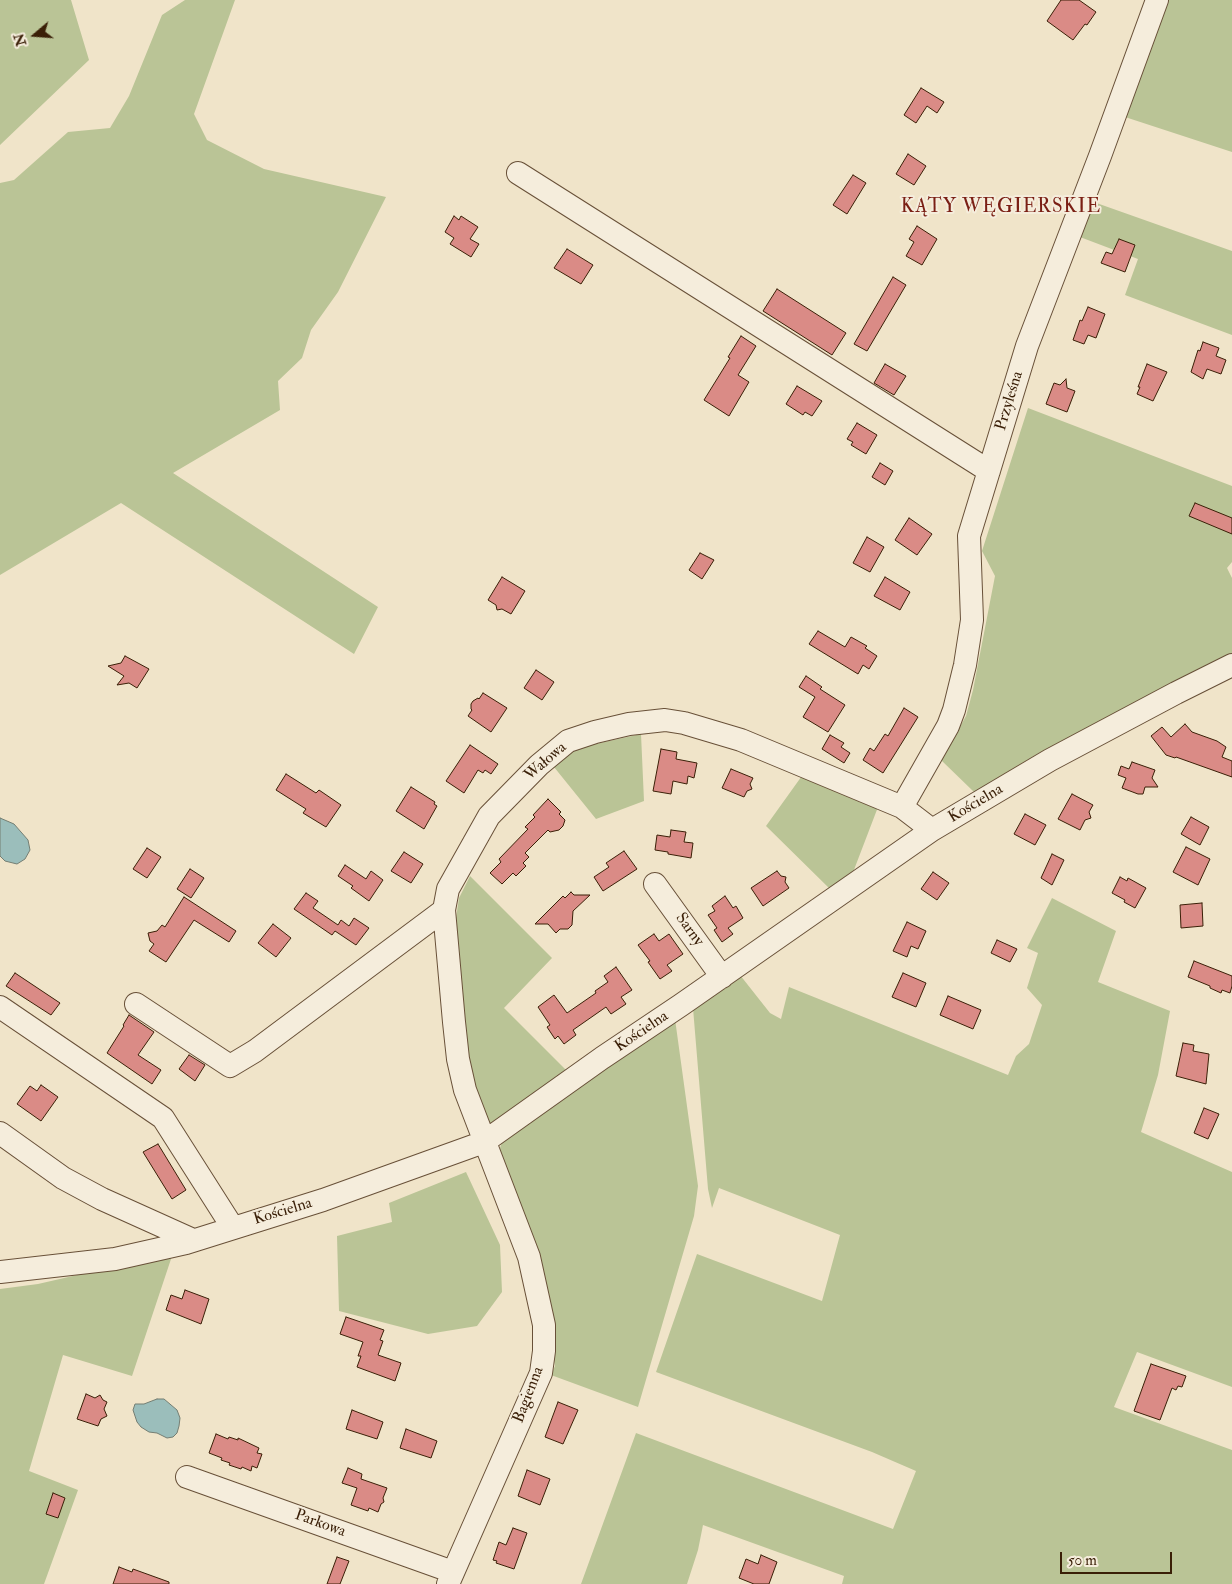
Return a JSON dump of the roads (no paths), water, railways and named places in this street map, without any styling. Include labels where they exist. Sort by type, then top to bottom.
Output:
[{"type":"street","name":"Przyleśna","points":[[902,807],[948,726],[954,710],[965,665],[972,620],[969,536],[1027,346],[1100,156],[1157,0]]},
{"type":"street","points":[[518,173],[989,471]]},
{"type":"street","name":"Kościelna","points":[[0,1272],[115,1260],[193,1240],[323,1200],[484,1142],[932,830],[1050,760],[1232,665]]},
{"type":"street","name":"Wałowa","points":[[484,1142],[465,1090],[458,1059],[444,910],[448,889],[489,816],[539,765],[568,741],[629,724],[665,720],[684,723],[741,740],[902,807],[932,830]]},
{"type":"street","name":"Sarny","points":[[655,884],[722,977]]},
{"type":"street","points":[[136,1004],[230,1066],[255,1051],[444,910]]},
{"type":"street","points":[[0,1007],[163,1118],[233,1228]]},
{"type":"street","points":[[0,1133],[63,1178],[102,1199],[193,1240]]},
{"type":"street","name":"Bagienna","points":[[450,1578],[540,1373],[544,1351],[544,1325],[528,1258],[484,1142]]},
{"type":"street","name":"Parkowa","points":[[188,1476],[450,1578]]},
{"type":"water","points":[[0,818],[14,824],[28,840],[30,850],[25,859],[17,864],[5,861],[0,856]]},
{"type":"water","points":[[157,1399],[164,1399],[177,1410],[180,1418],[179,1426],[177,1433],[173,1437],[167,1438],[157,1433],[149,1432],[137,1422],[133,1410],[135,1404],[144,1404]]},
{"type":"district","name":"KĄTY WĘGIERSKIE","points":[[1001,208]]}]
